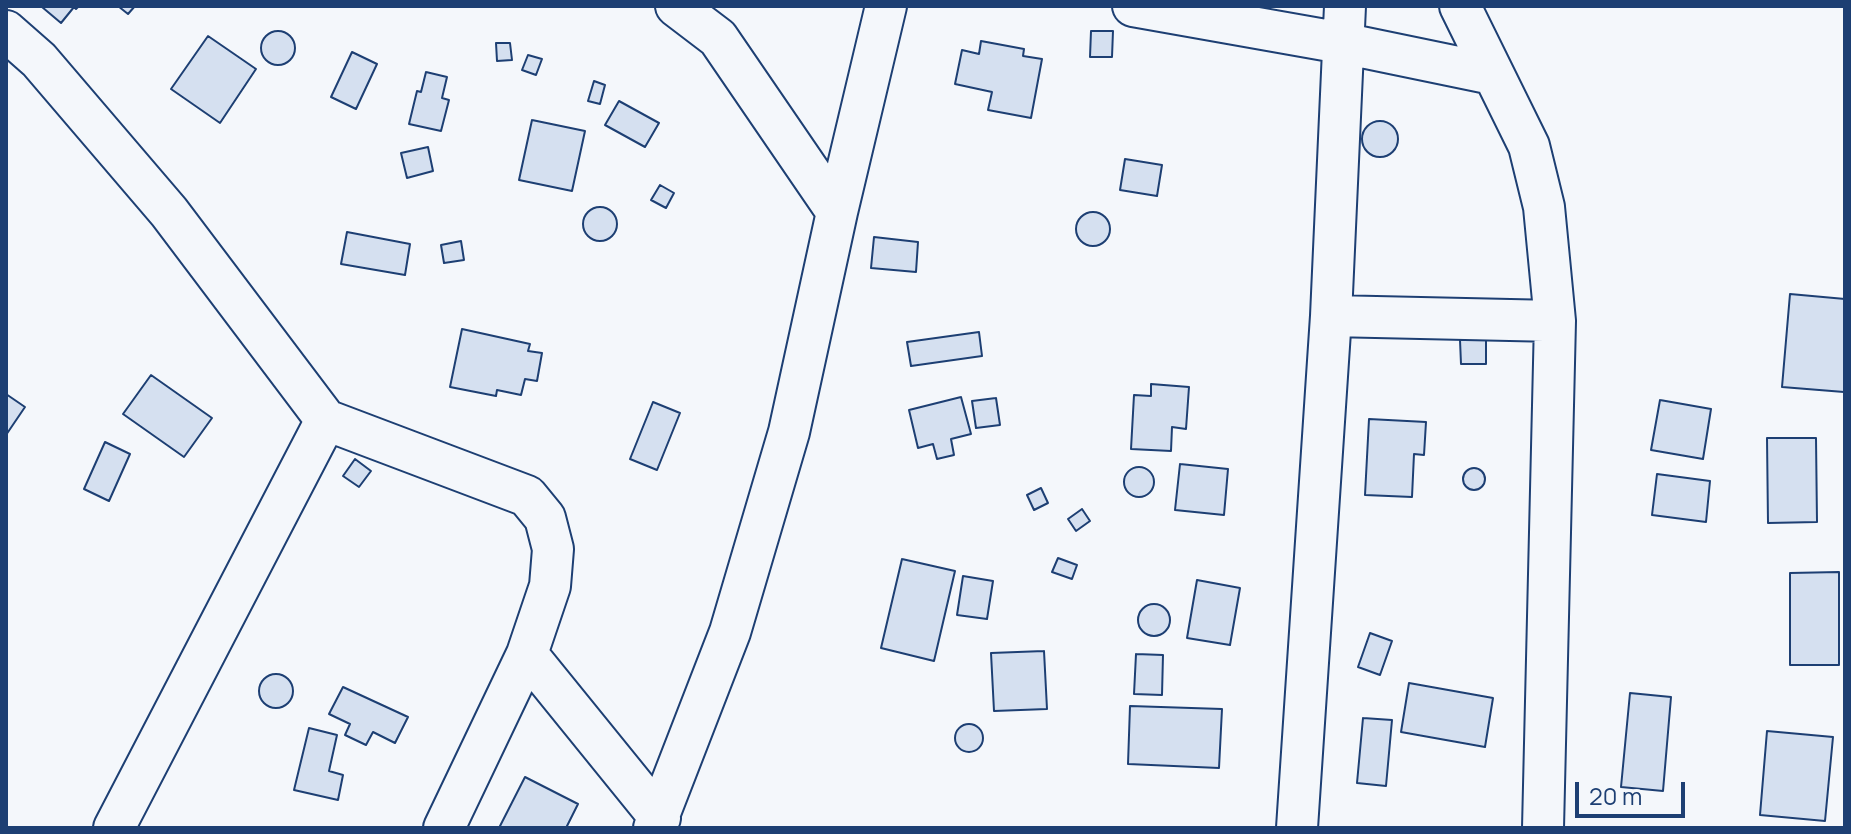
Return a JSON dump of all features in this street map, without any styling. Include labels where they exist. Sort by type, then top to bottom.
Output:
[{"type":"street","points":[[676,6],[718,38],[837,212]]},
{"type":"street","points":[[657,823],[730,632],[789,432],[886,6]]},
{"type":"street","points":[[1133,6],[1343,24],[1492,74]]},
{"type":"street","points":[[1460,6],[1529,146],[1544,207],[1555,321],[1543,828]]},
{"type":"street","points":[[1297,828],[1331,316],[1343,24]]},
{"type":"street","points":[[6,31],[39,60],[169,212],[326,420],[527,496],[545,518],[553,549],[550,586],[527,654],[444,828]]},
{"type":"street","points":[[1331,316],[1555,321]]},
{"type":"street","points":[[114,828],[326,420]]},
{"type":"street","points":[[527,654],[657,823]]},
{"type":"building","points":[[79,6],[74,7],[61,23],[42,7]]},
{"type":"building","points":[[118,6],[135,6],[128,14]]},
{"type":"building","points":[[278,31],[290,36],[295,48],[290,60],[278,65],[266,60],[261,48],[266,36]]},
{"type":"building","points":[[1091,31],[1113,31],[1112,57],[1090,57]]},
{"type":"building","points":[[208,36],[256,69],[220,123],[171,89]]},
{"type":"building","points":[[981,41],[1024,49],[1023,56],[1042,59],[1031,118],[988,110],[992,92],[955,84],[962,50],[979,54]]},
{"type":"building","points":[[496,43],[510,43],[512,60],[497,61]]},
{"type":"building","points":[[352,52],[377,64],[356,109],[331,97]]},
{"type":"building","points":[[528,55],[542,59],[536,75],[522,70]]},
{"type":"building","points":[[426,72],[447,77],[442,98],[449,100],[441,131],[409,124],[417,91],[421,92]]},
{"type":"building","points":[[594,81],[605,85],[600,104],[588,101]]},
{"type":"building","points":[[619,101],[659,123],[645,147],[605,125]]},
{"type":"building","points":[[532,120],[585,131],[572,191],[519,180]]},
{"type":"building","points":[[1380,121],[1392,127],[1398,139],[1392,151],[1380,157],[1368,151],[1362,139],[1368,127]]},
{"type":"building","points":[[428,147],[433,171],[407,178],[401,153]]},
{"type":"building","points":[[1125,159],[1162,165],[1157,196],[1120,190]]},
{"type":"building","points":[[660,185],[674,193],[666,208],[651,200]]},
{"type":"building","points":[[600,207],[612,212],[617,224],[612,236],[600,241],[588,236],[583,224],[588,212]]},
{"type":"building","points":[[1093,212],[1105,217],[1110,229],[1105,241],[1093,246],[1081,241],[1076,229],[1081,217]]},
{"type":"building","points":[[347,232],[410,244],[405,275],[341,264]]},
{"type":"building","points":[[874,237],[918,242],[916,272],[871,268]]},
{"type":"building","points":[[461,241],[464,260],[444,263],[441,245]]},
{"type":"building","points":[[1790,294],[1845,299],[1844,392],[1782,387]]},
{"type":"building","points":[[462,329],[530,344],[528,351],[542,353],[537,381],[525,379],[521,395],[497,390],[496,396],[450,387]]},
{"type":"building","points":[[979,332],[982,356],[911,366],[907,342]]},
{"type":"building","points":[[1486,339],[1486,364],[1461,364],[1460,340]]},
{"type":"building","points":[[151,375],[212,418],[184,457],[123,414]]},
{"type":"building","points":[[1151,384],[1189,387],[1186,429],[1172,427],[1171,451],[1131,449],[1134,395],[1151,396]]},
{"type":"building","points":[[6,394],[25,407],[6,435]]},
{"type":"building","points":[[961,397],[971,434],[951,439],[954,455],[937,459],[933,444],[918,448],[909,410]]},
{"type":"building","points":[[996,398],[1000,425],[976,428],[972,401]]},
{"type":"building","points":[[1660,400],[1711,409],[1703,459],[1651,450]]},
{"type":"building","points":[[653,402],[680,413],[657,470],[630,459]]},
{"type":"building","points":[[1369,419],[1426,422],[1424,455],[1414,454],[1412,497],[1365,495]]},
{"type":"building","points":[[1767,438],[1816,438],[1817,522],[1768,523]]},
{"type":"building","points":[[105,442],[130,454],[109,501],[84,489]]},
{"type":"building","points":[[355,459],[371,471],[359,487],[343,476]]},
{"type":"building","points":[[1180,464],[1228,469],[1224,515],[1175,510]]},
{"type":"building","points":[[1139,467],[1145,468],[1153,476],[1153,488],[1145,496],[1139,497],[1133,496],[1125,488],[1124,482],[1125,476],[1133,468]]},
{"type":"building","points":[[1470,468],[1478,468],[1485,479],[1478,490],[1470,490],[1463,483],[1463,475]]},
{"type":"building","points":[[1657,474],[1710,481],[1706,522],[1652,515]]},
{"type":"building","points":[[1041,488],[1048,503],[1034,510],[1027,495]]},
{"type":"building","points":[[1082,509],[1090,521],[1076,531],[1068,519]]},
{"type":"building","points":[[1058,558],[1077,565],[1072,579],[1052,572]]},
{"type":"building","points":[[902,559],[955,571],[934,661],[881,648]]},
{"type":"building","points":[[1839,572],[1839,665],[1790,665],[1790,573]]},
{"type":"building","points":[[963,576],[993,581],[987,619],[957,615]]},
{"type":"building","points":[[1197,580],[1240,588],[1230,645],[1187,638]]},
{"type":"building","points":[[1154,604],[1165,609],[1170,620],[1165,631],[1154,636],[1143,631],[1138,620],[1143,609]]},
{"type":"building","points":[[1370,633],[1392,641],[1380,675],[1358,667]]},
{"type":"building","points":[[1044,651],[1047,709],[994,711],[991,653]]},
{"type":"building","points":[[1136,654],[1163,655],[1162,695],[1134,694]]},
{"type":"building","points":[[276,674],[288,679],[293,691],[288,703],[276,708],[264,703],[259,691],[264,679]]},
{"type":"building","points":[[1409,683],[1493,698],[1485,747],[1401,732]]},
{"type":"building","points":[[343,687],[408,717],[395,743],[373,732],[366,745],[345,735],[350,724],[329,714]]},
{"type":"building","points":[[1630,693],[1671,697],[1663,791],[1621,787]]},
{"type":"building","points":[[1130,706],[1222,709],[1219,768],[1128,764]]},
{"type":"building","points":[[1363,718],[1392,720],[1386,786],[1357,783]]},
{"type":"building","points":[[969,724],[979,728],[983,738],[979,748],[969,752],[959,748],[955,738],[959,728]]},
{"type":"building","points":[[309,728],[337,735],[329,771],[343,775],[338,800],[294,790]]},
{"type":"building","points":[[1767,731],[1833,737],[1825,821],[1760,815]]},
{"type":"building","points":[[525,777],[578,804],[566,828],[499,828]]}]
